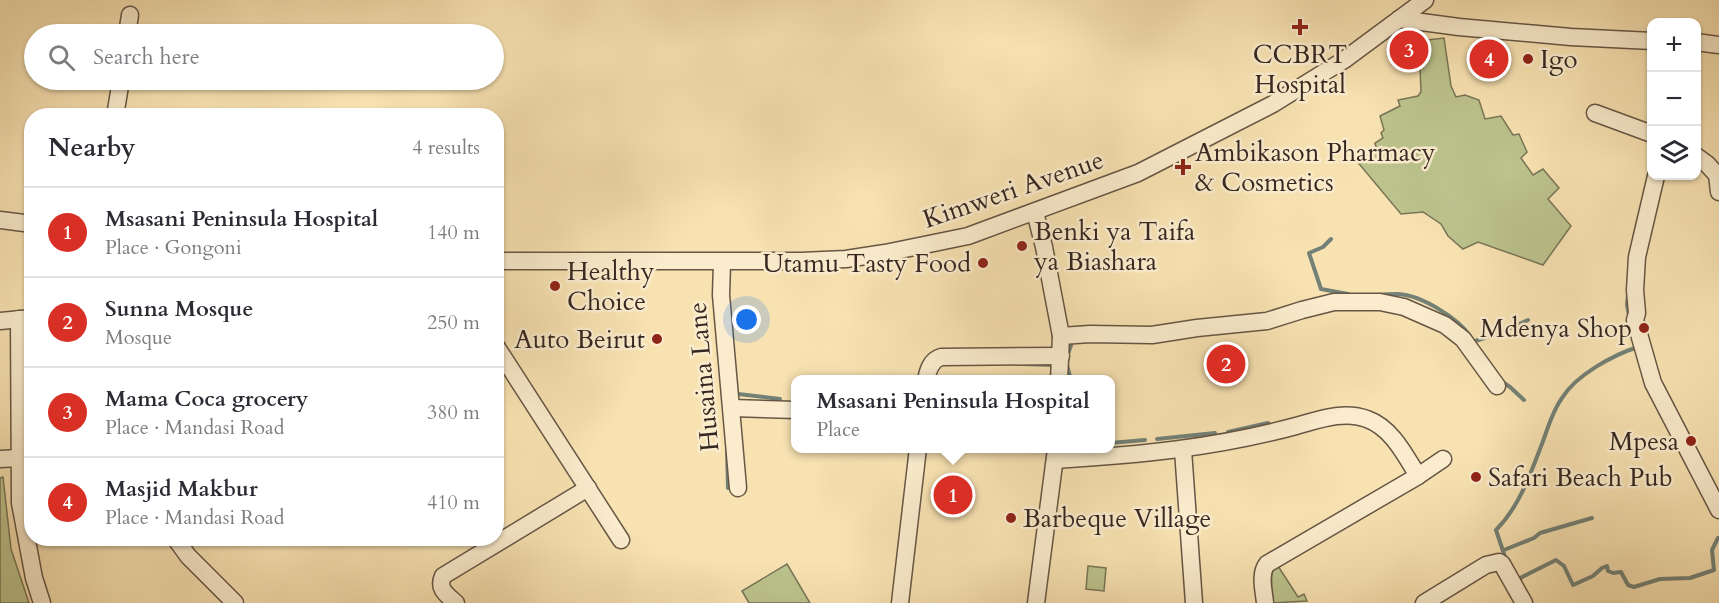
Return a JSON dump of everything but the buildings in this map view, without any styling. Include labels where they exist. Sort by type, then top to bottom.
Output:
[{"type":"street","name":"Kimweri Avenue","points":[[504,261],[722,263],[824,260],[885,253],[968,236],[1138,173],[1255,114],[1344,60],[1425,0]]},
{"type":"street","points":[[129,24],[130,15]]},
{"type":"street","points":[[1399,19],[1459,27],[1647,42]]},
{"type":"street","points":[[1701,43],[1719,45]]},
{"type":"street","points":[[117,108],[120,90]]},
{"type":"street","points":[[1595,113],[1647,132]]},
{"type":"street","points":[[1701,160],[1717,175],[1719,192]]},
{"type":"street","points":[[1655,180],[1637,257],[1635,320],[1653,383],[1719,510]]},
{"type":"street","points":[[1035,212],[1061,336],[1059,375]]},
{"type":"street","points":[[0,220],[24,223]]},
{"type":"street","name":"Husaina Lane","points":[[722,263],[721,295],[738,488]]},
{"type":"street","points":[[1061,336],[1152,335],[1267,321],[1302,309],[1334,302],[1380,302],[1414,311],[1445,325],[1463,339],[1497,386]]},
{"type":"street","points":[[0,321],[24,318]]},
{"type":"street","points":[[24,346],[20,458],[20,503],[24,524]]},
{"type":"street","points":[[927,375],[936,358],[941,357],[1061,356]]},
{"type":"street","points":[[504,358],[621,540]]},
{"type":"street","points":[[732,408],[791,410]]},
{"type":"street","points":[[1115,452],[1184,450],[1257,436],[1347,414],[1367,419],[1381,426],[1398,444],[1419,476]]},
{"type":"street","points":[[1184,450],[1194,603]]},
{"type":"street","points":[[900,603],[917,453]]},
{"type":"street","points":[[1036,603],[1055,454],[1087,453]]},
{"type":"street","points":[[0,459],[20,458]]},
{"type":"street","points":[[1265,603],[1263,569],[1267,564],[1419,476],[1443,459]]},
{"type":"street","points":[[504,539],[588,488]]},
{"type":"street","points":[[28,546],[34,578],[42,603]]},
{"type":"street","points":[[180,546],[235,603]]},
{"type":"street","points":[[456,603],[442,590],[440,583],[443,576],[492,546]]},
{"type":"street","points":[[1424,603],[1486,565],[1499,562],[1524,603]]},
{"type":"green space","points":[[1444,38],[1451,86],[1456,97],[1465,95],[1479,100],[1485,119],[1501,116],[1513,135],[1519,134],[1527,152],[1521,158],[1533,175],[1543,169],[1559,188],[1548,199],[1571,226],[1543,265],[1478,242],[1463,249],[1448,236],[1441,224],[1423,212],[1401,214],[1355,159],[1376,147],[1375,143],[1383,138],[1381,133],[1384,130],[1380,116],[1400,106],[1398,100],[1418,96],[1421,92],[1419,41]]},
{"type":"green space","points":[[3,477],[11,549],[29,603],[0,603],[0,478]]},
{"type":"green space","points":[[787,564],[810,603],[749,603],[742,591]]},
{"type":"green space","points":[[1088,566],[1106,568],[1104,591],[1086,589]]},
{"type":"green space","points":[[1278,566],[1298,597],[1304,594],[1307,601],[1272,603],[1269,570]]},
{"type":"waterway","points":[[1331,239],[1323,247],[1309,253],[1321,289],[1348,294]]},
{"type":"waterway","points":[[1379,295],[1407,295],[1428,303],[1457,322],[1469,337]]},
{"type":"waterway","points":[[1628,295],[1629,315]]},
{"type":"waterway","points":[[1471,342],[1528,320]]},
{"type":"waterway","points":[[1068,354],[1072,342],[1075,342]]},
{"type":"waterway","points":[[1506,560],[1496,530],[1511,512],[1522,492],[1558,404],[1576,381],[1607,361],[1638,347]]},
{"type":"waterway","points":[[1025,364],[1054,365]]},
{"type":"waterway","points":[[1067,365],[1070,375]]},
{"type":"waterway","points":[[1501,381],[1524,400]]},
{"type":"waterway","points":[[738,394],[780,399]]},
{"type":"waterway","points":[[1228,432],[1268,423]]},
{"type":"waterway","points":[[1157,439],[1215,433]]},
{"type":"waterway","points":[[1115,443],[1145,440]]},
{"type":"waterway","points":[[727,449],[728,488]]},
{"type":"waterway","points":[[1504,550],[1534,538],[1540,533],[1592,518]]},
{"type":"waterway","points":[[1517,582],[1522,577],[1556,560],[1564,566],[1573,585],[1593,576],[1607,566],[1608,571],[1621,572],[1628,585],[1634,587],[1660,579],[1690,578],[1714,570],[1712,550],[1718,538]]},
{"type":"place","name":"CCBRT Hospital","points":[[1300,27]]},
{"type":"place","name":"Mama Coca grocery","points":[[1409,50]]},
{"type":"place","name":"Masjid Makbur","points":[[1489,59]]},
{"type":"place","name":"Igo","points":[[1528,59]]},
{"type":"place","name":"Ambikason Pharmacy & Cosmetics","points":[[1183,167]]},
{"type":"place","name":"Benki ya Taifa ya Biashara","points":[[1022,246]]},
{"type":"place","name":"Utamu Tasty Food","points":[[983,263]]},
{"type":"place","name":"Healthy Choice","points":[[555,286]]},
{"type":"place","name":"Mdenya Shop","points":[[1644,328]]},
{"type":"place","name":"Auto Beirut","points":[[657,339]]},
{"type":"place","name":"Sunna Mosque","points":[[1226,364]]},
{"type":"place","name":"Mpesa","points":[[1691,441]]},
{"type":"place","name":"Safari Beach Pub","points":[[1476,477]]},
{"type":"place","name":"Msasani Peninsula Hospital","points":[[953,495]]},
{"type":"place","name":"Barbeque Village","points":[[1011,518]]}]
